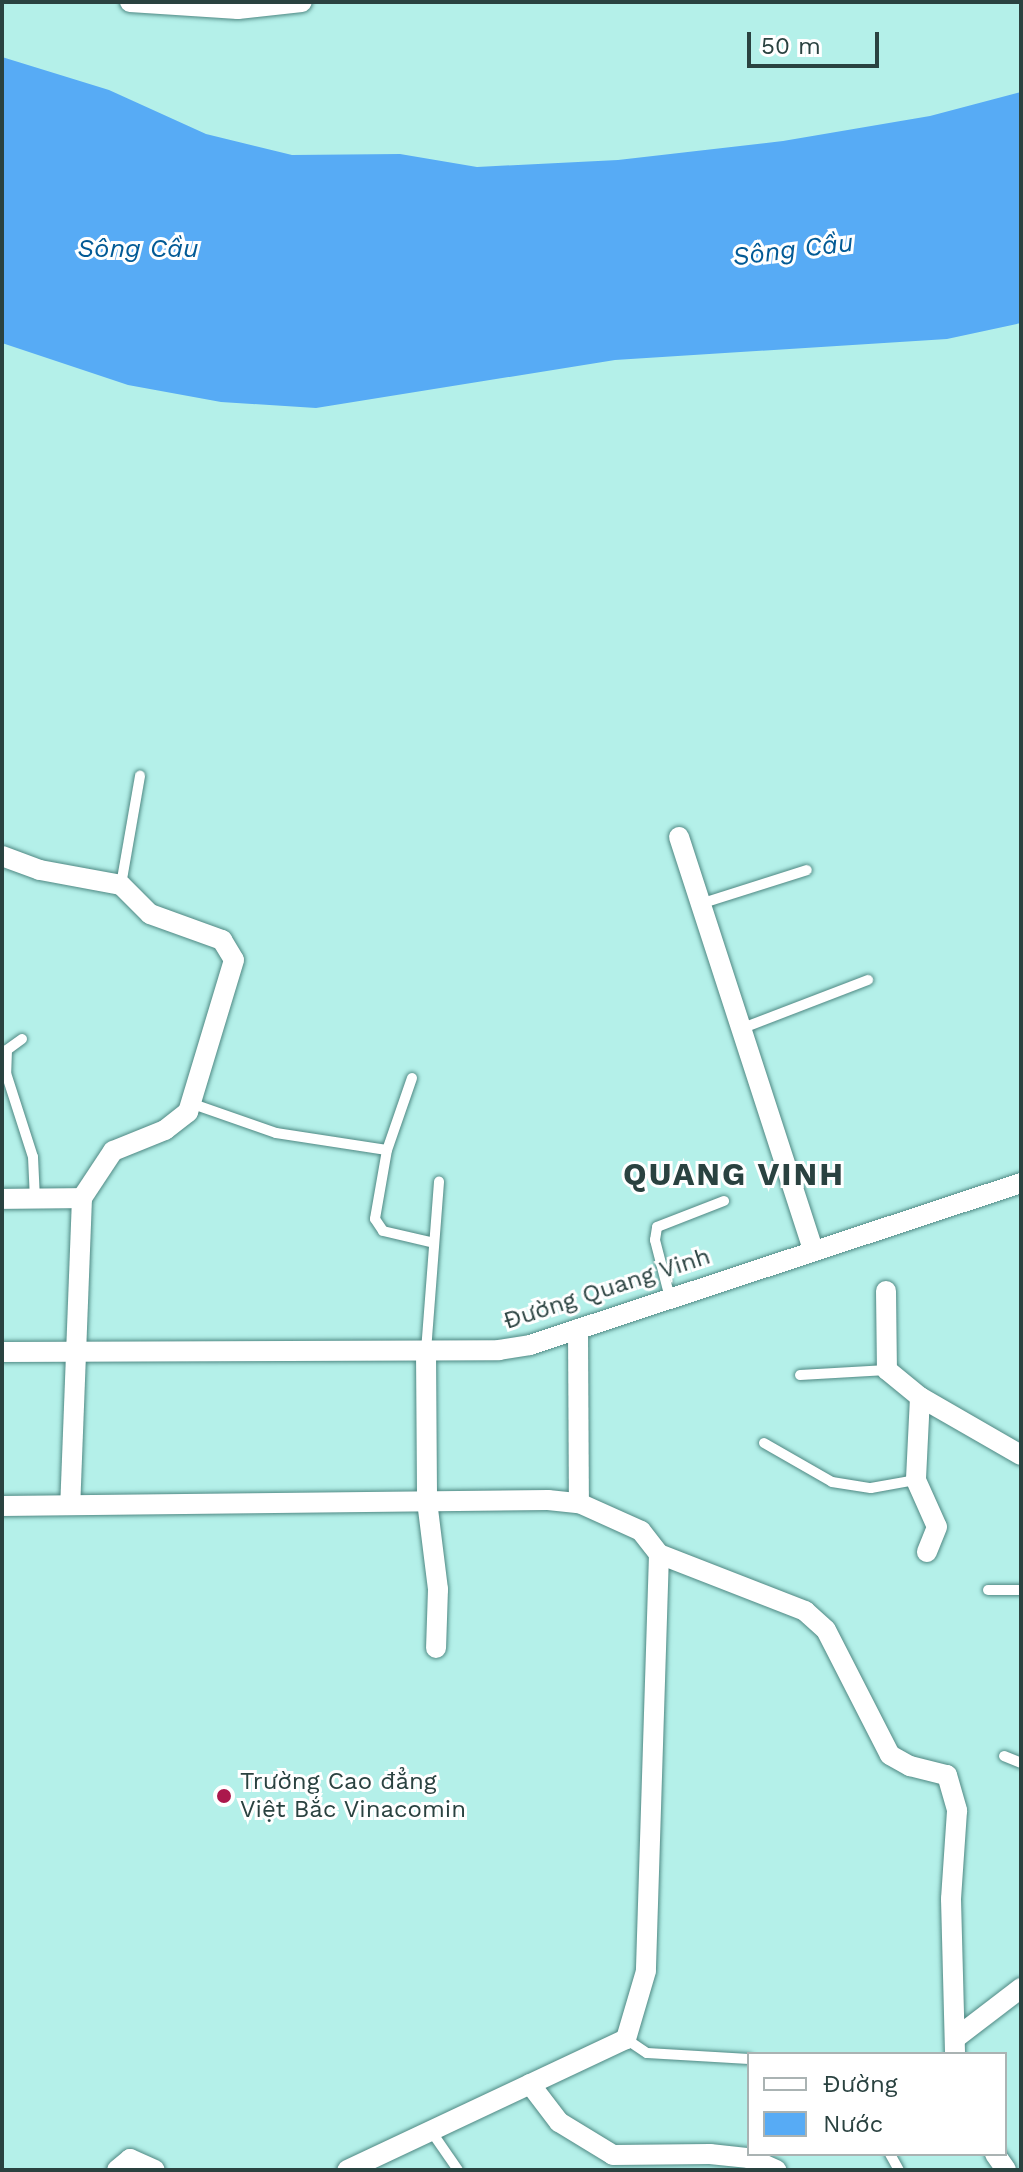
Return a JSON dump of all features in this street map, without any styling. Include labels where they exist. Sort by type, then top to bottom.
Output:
[{"type":"street","points":[[130,2],[238,9],[295,3]]},
{"type":"street","points":[[679,837],[813,1249]]},
{"type":"street","points":[[2,856],[40,870],[121,885],[150,914],[222,940],[231,948],[234,970],[193,1104],[165,1130],[113,1151],[82,1198],[72,1352],[70,1505]]},
{"type":"street","name":"Đường Quang Vinh","points":[[2,1352],[499,1350],[578,1329],[813,1249],[1021,1183]]},
{"type":"street","points":[[2,1199],[82,1198]]},
{"type":"street","points":[[886,1291],[887,1370],[920,1397],[1021,1455]]},
{"type":"street","points":[[578,1329],[579,1503]]},
{"type":"street","points":[[426,1351],[427,1501],[438,1589],[436,1648]]},
{"type":"street","points":[[920,1397],[916,1480],[937,1527],[927,1552]]},
{"type":"street","points":[[2,1506],[427,1501],[579,1503],[641,1531],[659,1554],[805,1611],[826,1630],[890,1755],[947,1775],[957,1811],[951,1899],[956,2046]]},
{"type":"street","points":[[347,2170],[626,2039],[646,1971],[659,1554]]},
{"type":"street","points":[[956,2046],[1021,1988]]},
{"type":"street","points":[[530,2084],[559,2122],[592,2146],[613,2155],[710,2162],[749,2158],[776,2170]]},
{"type":"street","points":[[117,2170],[130,2159],[155,2170]]},
{"type":"lane","points":[[121,885],[140,776]]},
{"type":"lane","points":[[700,904],[807,870]]},
{"type":"lane","points":[[743,1028],[868,980]]},
{"type":"lane","points":[[22,1039],[7,1050],[6,1073],[33,1157],[35,1199]]},
{"type":"lane","points":[[412,1078],[387,1150],[375,1219],[383,1231],[430,1242]]},
{"type":"lane","points":[[193,1104],[276,1133],[387,1150]]},
{"type":"lane","points":[[426,1351],[430,1242],[439,1181]]},
{"type":"lane","points":[[670,1298],[655,1240],[657,1227],[724,1201]]},
{"type":"lane","points":[[800,1375],[887,1370]]},
{"type":"lane","points":[[764,1443],[832,1482],[871,1488],[916,1480]]},
{"type":"lane","points":[[988,1590],[1021,1590]]},
{"type":"lane","points":[[1004,1756],[1021,1763]]},
{"type":"lane","points":[[626,2039],[647,2053],[747,2059]]},
{"type":"lane","points":[[431,2131],[458,2170]]},
{"type":"water","name":"Sông Cầu","points":[[2,57],[109,90],[206,134],[292,155],[400,154],[477,167],[618,160],[783,141],[930,116],[1021,92],[1021,323],[947,339],[615,360],[316,408],[221,402],[128,385],[2,343]]},
{"type":"place","name":"Trường Cao đẳng Việt Bắc Vinacomin","points":[[224,1796]]},
{"type":"district","name":"QUANG VINH","points":[[734,1174]]}]
